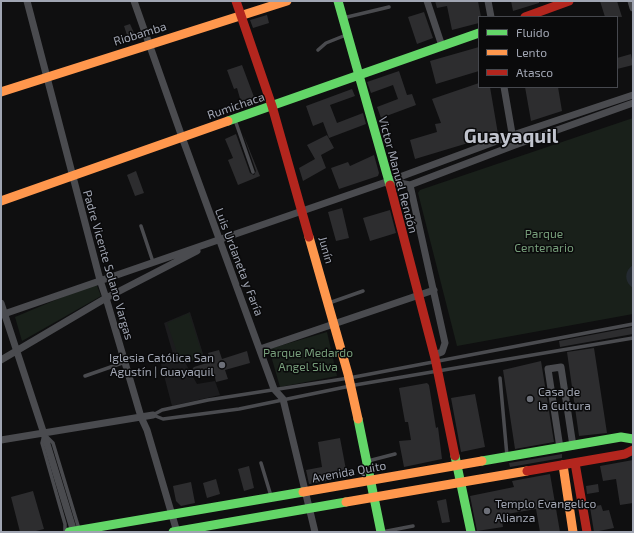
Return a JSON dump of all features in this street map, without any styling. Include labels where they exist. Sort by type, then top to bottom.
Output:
[{"type":"street","name":"Padre Vicente Solano Vargas","points":[[27,1],[71,176],[100,280],[172,515],[175,532]]},
{"type":"street","name":"Luis Urdaneta y Faría","points":[[134,1],[274,389],[283,399],[315,532]]},
{"type":"street","name":"Junín","points":[[236,1],[272,106],[350,382],[381,532]]},
{"type":"street","name":"Riobamba","points":[[1,92],[149,44],[241,17],[287,1]]},
{"type":"street","name":"Victor Manuel Rendón","points":[[338,1],[389,181],[435,359],[471,532]]},
{"type":"street","points":[[427,1],[442,46]]},
{"type":"street","points":[[488,1],[491,16]]},
{"type":"street","points":[[527,16],[569,1]]},
{"type":"street","points":[[631,1],[633,8]]},
{"type":"street","name":"Rumichaca","points":[[1,201],[478,33]]},
{"type":"street","points":[[504,88],[515,145]]},
{"type":"street","points":[[3,314],[389,181],[512,135],[633,95]]},
{"type":"street","points":[[389,181],[410,186],[515,145],[633,103]]},
{"type":"street","name":"Victor Manuel Rendón","points":[[410,186],[445,343],[442,352],[435,359]]},
{"type":"street","points":[[1,360],[106,298],[219,240]]},
{"type":"street","points":[[260,349],[434,290]]},
{"type":"street","points":[[1,303],[3,314],[18,350],[73,532]]},
{"type":"street","points":[[560,448],[548,369],[561,367],[573,446]]},
{"type":"street","points":[[1,440],[153,415]]},
{"type":"street","name":"Avenida Quito","points":[[73,532],[621,437],[633,439]]},
{"type":"street","points":[[175,532],[575,463],[625,454],[633,450]]},
{"type":"street","points":[[575,463],[587,532]]},
{"type":"street","points":[[563,465],[573,532]]},
{"type":"lane","points":[[342,18],[389,7]]},
{"type":"lane","points":[[318,50],[326,43],[347,35]]},
{"type":"lane","points":[[234,119],[252,172]]},
{"type":"lane","points":[[141,226],[153,262]]},
{"type":"lane","points":[[328,304],[363,291]]},
{"type":"lane","points":[[153,415],[163,419],[239,409],[350,382],[435,359],[633,324]]},
{"type":"lane","points":[[153,415],[162,410],[274,389],[438,372],[633,338]]},
{"type":"lane","points":[[85,376],[125,362]]},
{"type":"lane","points":[[500,378],[507,457]]},
{"type":"lane","points":[[367,461],[395,454]]},
{"type":"lane","points":[[261,463],[271,498]]},
{"type":"lane","points":[[381,532],[413,526]]},
{"type":"shaded area","points":[[633,265],[633,288],[628,283],[626,276],[628,270]]},
{"type":"shaded area","points":[[190,312],[204,357],[186,364],[197,384],[215,381],[220,395],[172,406],[161,364],[175,361],[164,323]]},
{"type":"green space","name":"Parque Centenario","points":[[633,118],[633,314],[457,346],[418,193],[420,190]]},
{"type":"green space","points":[[96,283],[101,296],[22,341],[15,317]]},
{"type":"green space","points":[[189,313],[203,357],[181,364],[167,323]]},
{"type":"green space","name":"Parque Medardo Angel Silva","points":[[327,332],[337,376],[280,387],[269,349]]},
{"type":"building","points":[[435,1],[478,1],[481,16],[478,16],[478,23],[452,30],[447,6],[437,8]]},
{"type":"building","points":[[511,1],[539,1],[539,3],[513,11]]},
{"type":"building","points":[[600,1],[617,1],[622,17],[605,16]]},
{"type":"building","points":[[424,12],[433,38],[417,44],[408,17]]},
{"type":"building","points":[[267,15],[269,23],[253,28],[250,20]]},
{"type":"building","points":[[130,24],[135,35],[128,38],[124,26]]},
{"type":"building","points":[[478,47],[478,71],[436,84],[430,61]]},
{"type":"building","points":[[631,54],[633,65],[618,69],[618,58]]},
{"type":"building","points":[[242,65],[254,97],[241,102],[237,88],[234,89],[227,70]]},
{"type":"building","points":[[399,71],[407,95],[412,94],[416,105],[381,118],[377,107],[398,99],[393,85],[371,93],[367,82]]},
{"type":"building","points":[[478,83],[478,88],[490,88],[498,134],[415,159],[410,140],[437,132],[435,124],[441,123],[432,99]]},
{"type":"building","points":[[525,88],[558,88],[562,111],[531,121]]},
{"type":"building","points":[[352,89],[355,96],[330,105],[337,123],[363,113],[366,124],[329,138],[323,122],[313,126],[306,106]]},
{"type":"building","points":[[236,134],[250,173],[254,175],[256,171],[243,134],[260,176],[238,185],[228,160],[233,158],[225,139]]},
{"type":"building","points":[[327,135],[334,148],[321,155],[326,168],[303,181],[299,168],[315,159],[307,145]]},
{"type":"building","points":[[374,155],[379,173],[378,176],[339,189],[331,168],[348,162],[350,166]]},
{"type":"building","points":[[136,171],[144,193],[135,196],[127,175]]},
{"type":"building","points":[[342,208],[349,238],[336,241],[328,212]]},
{"type":"building","points":[[390,210],[396,233],[370,241],[363,218]]},
{"type":"building","points":[[633,327],[633,334],[560,347],[559,341]]},
{"type":"building","points":[[594,348],[607,433],[579,436],[567,352]]},
{"type":"building","name":"Iglesia Católica San Agustín | Guayaquil","points":[[219,350],[222,359],[247,351],[250,363],[225,370],[228,379],[216,382],[214,373],[197,377],[191,374],[190,372],[194,367],[210,362],[208,353]]},
{"type":"building","name":"Casa de la Cultura","points":[[541,361],[554,442],[515,449],[503,370]]},
{"type":"building","points":[[427,383],[429,385],[436,428],[438,427],[442,459],[404,467],[399,441],[411,440],[408,422],[405,422],[399,388]]},
{"type":"building","points":[[475,394],[485,447],[461,452],[451,398]]},
{"type":"building","points":[[340,438],[347,475],[345,478],[309,484],[306,470],[322,467],[318,442]]},
{"type":"building","points":[[562,454],[562,458],[510,467],[509,463]]},
{"type":"building","points":[[633,460],[633,503],[620,505],[616,479],[603,481],[600,466]]},
{"type":"building","points":[[249,466],[254,488],[244,491],[238,469]]},
{"type":"building","points":[[550,474],[560,532],[540,532],[536,509],[501,515],[503,527],[477,531],[470,496],[514,487],[512,481]]},
{"type":"building","points":[[216,479],[220,494],[207,498],[203,483]]},
{"type":"building","points":[[191,482],[195,503],[181,506],[176,501],[173,486]]},
{"type":"building","points":[[598,484],[599,492],[587,494],[586,486]]},
{"type":"building","points":[[33,491],[44,529],[32,532],[20,532],[11,497]]},
{"type":"building","points":[[446,499],[450,522],[442,523],[437,501]]},
{"type":"building","points":[[601,505],[603,511],[609,510],[614,528],[594,532],[590,507]]},
{"type":"traffic: fast","points":[[338,1],[390,185]]},
{"type":"traffic: fast","points":[[228,121],[478,33]]},
{"type":"traffic: fast","points":[[358,419],[381,532]]},
{"type":"traffic: fast","points":[[482,461],[621,437],[633,439]]},
{"type":"traffic: fast","points":[[455,456],[471,532]]},
{"type":"traffic: fast","points":[[69,532],[303,492]]},
{"type":"traffic: fast","points":[[173,532],[346,502]]},
{"type":"traffic: slow","points":[[1,92],[287,1]]},
{"type":"traffic: slow","points":[[1,201],[228,121]]},
{"type":"traffic: slow","points":[[309,237],[348,374],[358,419]]},
{"type":"traffic: slow","points":[[303,492],[482,461]]},
{"type":"traffic: slow","points":[[563,465],[573,532]]},
{"type":"traffic: slow","points":[[346,502],[527,471]]},
{"type":"traffic: jam","points":[[236,1],[272,106],[309,237]]},
{"type":"traffic: jam","points":[[528,16],[569,1]]},
{"type":"traffic: jam","points":[[390,185],[435,358],[455,456]]},
{"type":"traffic: jam","points":[[527,471],[625,454],[633,450]]},
{"type":"traffic: jam","points":[[575,463],[587,532]]},
{"type":"place","name":"Iglesia Católica San Agustín | Guayaquil","points":[[222,365]]},
{"type":"place","name":"Casa de la Cultura","points":[[530,399]]},
{"type":"place","name":"Templo Evangelico Alianza","points":[[487,511]]},
{"type":"district","name":"Guayaquil","points":[[511,136]]}]
